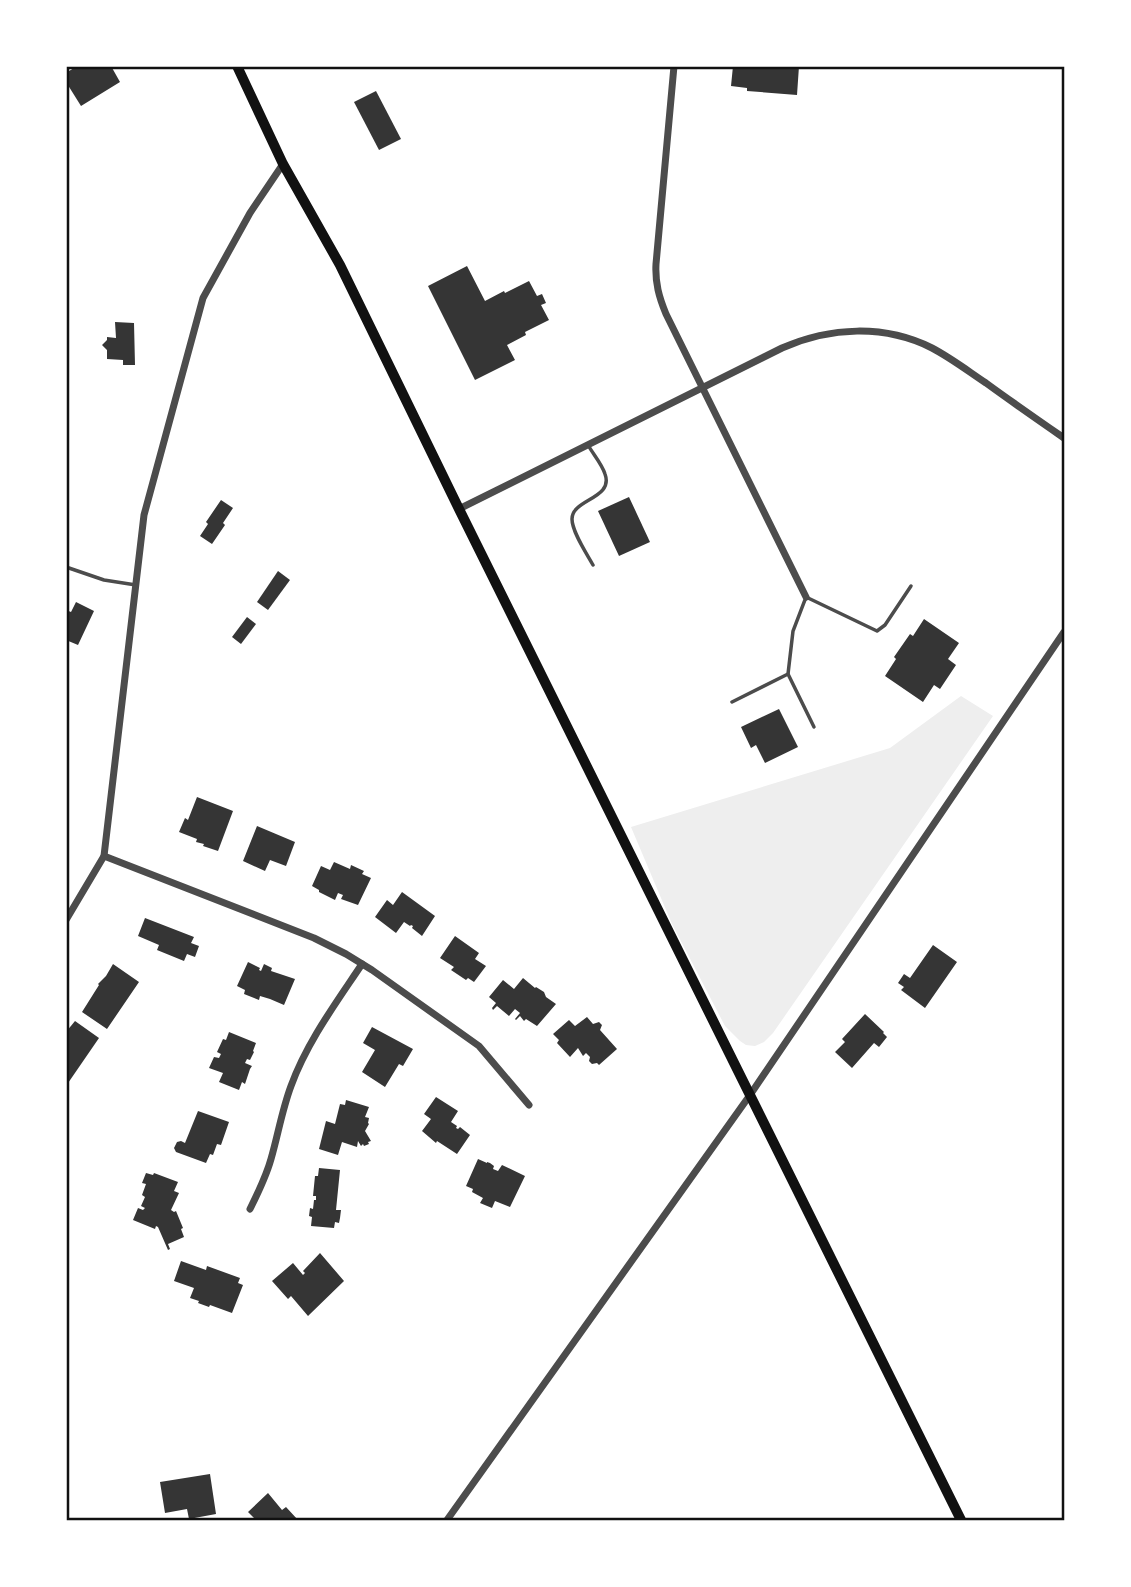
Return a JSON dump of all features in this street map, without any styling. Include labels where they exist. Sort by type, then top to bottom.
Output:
[{"type":"main road","points":[[237,66],[283,164],[340,265],[961,1521]]},
{"type":"street","points":[[674,66],[656,283],[663,307],[806,597]]},
{"type":"street","points":[[66,920],[104,856],[144,515],[203,298],[250,213],[283,164]]},
{"type":"street","points":[[459,509],[782,348],[836,332],[878,332],[909,339],[941,353],[1065,438]]},
{"type":"street","points":[[447,1521],[750,1095],[1065,632]]},
{"type":"street","points":[[104,856],[314,938],[346,954],[479,1046],[529,1105]]},
{"type":"street","points":[[250,1209],[271,1159],[292,1083],[309,1046],[362,964]]},
{"type":"lane","points":[[588,445],[606,474],[606,482],[602,492],[578,506],[572,518],[573,527],[593,565]]},
{"type":"lane","points":[[66,567],[104,580],[136,585]]},
{"type":"lane","points":[[814,727],[788,674],[793,631],[806,597],[877,631],[885,625],[911,586]]},
{"type":"lane","points":[[732,702],[788,674]]},
{"type":"shaded area","points":[[961,696],[993,716],[773,1033],[755,1046],[746,1045],[725,1026],[672,924],[631,827],[890,748]]},
{"type":"building","points":[[77,66],[111,66],[120,82],[81,106],[66,82],[66,73]]},
{"type":"building","points":[[733,66],[799,66],[797,95],[747,91],[747,88],[731,86]]},
{"type":"building","points":[[376,91],[401,139],[379,150],[354,102]]},
{"type":"building","points":[[467,266],[485,301],[529,281],[537,296],[542,294],[546,303],[541,305],[549,320],[507,345],[515,360],[475,380],[428,286]]},
{"type":"building","points":[[115,322],[134,323],[135,365],[123,365],[123,360],[107,359],[107,350],[102,345],[107,337],[116,338]]},
{"type":"building","points":[[629,497],[650,542],[619,556],[598,511]]},
{"type":"building","points":[[221,500],[233,508],[212,544],[200,536]]},
{"type":"building","points":[[278,571],[290,580],[268,610],[257,602]]},
{"type":"building","points":[[76,602],[94,611],[78,645],[66,640],[66,610],[71,612]]},
{"type":"building","points":[[247,617],[256,624],[241,644],[232,637]]},
{"type":"building","points":[[924,619],[959,643],[948,659],[956,665],[940,689],[934,685],[923,702],[885,676],[896,659],[894,657]]},
{"type":"building","points":[[779,709],[798,747],[765,763],[756,745],[751,748],[741,727]]},
{"type":"building","points":[[197,797],[233,811],[218,851],[179,832],[185,818],[188,820]]},
{"type":"building","points":[[257,826],[295,842],[286,866],[270,860],[265,871],[243,861]]},
{"type":"building","points":[[334,862],[350,869],[351,865],[371,878],[358,905],[341,899],[343,895],[338,893],[335,900],[312,886],[321,866],[330,870]]},
{"type":"building","points":[[402,892],[435,916],[422,936],[413,926],[404,922],[396,933],[375,917],[387,900],[393,905]]},
{"type":"building","points":[[145,918],[194,937],[191,943],[199,946],[195,957],[187,954],[184,961],[157,950],[159,945],[138,936]]},
{"type":"building","points":[[455,936],[479,953],[475,959],[486,966],[474,982],[451,970],[454,967],[440,958]]},
{"type":"building","points":[[933,945],[957,962],[925,1008],[901,990],[904,987],[898,983],[904,974],[910,978]]},
{"type":"building","points":[[248,962],[261,971],[264,964],[272,968],[271,971],[295,979],[284,1005],[260,996],[259,1000],[244,994],[245,990],[237,986]]},
{"type":"building","points":[[113,964],[139,982],[107,1029],[82,1012]]},
{"type":"building","points":[[523,978],[556,1004],[537,1026],[526,1019],[524,1021],[520,1016],[516,1020],[520,1013],[515,1009],[509,1016],[497,1006],[493,1010],[492,1008],[496,1003],[489,997],[503,980],[514,989]]},
{"type":"building","points":[[865,1014],[887,1037],[879,1047],[874,1043],[852,1068],[835,1052],[845,1042],[842,1039]]},
{"type":"building","points":[[587,1017],[593,1024],[599,1022],[602,1025],[600,1030],[617,1049],[599,1065],[592,1064],[590,1057],[586,1053],[583,1056],[578,1048],[570,1057],[557,1043],[559,1040],[553,1034],[569,1020],[575,1026]]},
{"type":"building","points":[[75,1021],[99,1038],[66,1086],[66,1032]]},
{"type":"building","points":[[372,1027],[413,1049],[403,1066],[399,1064],[385,1087],[362,1072],[375,1050],[363,1043]]},
{"type":"building","points":[[229,1032],[256,1043],[250,1060],[247,1059],[245,1063],[252,1066],[245,1084],[242,1082],[239,1090],[219,1082],[223,1073],[209,1068],[214,1057],[219,1058],[221,1054],[217,1052]]},
{"type":"building","points":[[436,1097],[458,1111],[451,1122],[456,1128],[460,1127],[470,1135],[457,1154],[437,1141],[436,1143],[422,1131],[431,1119],[424,1114]]},
{"type":"building","points":[[346,1100],[369,1107],[365,1117],[369,1118],[369,1124],[365,1131],[371,1141],[361,1146],[358,1141],[357,1147],[342,1142],[338,1155],[319,1149],[326,1121],[335,1124],[340,1104],[345,1105]]},
{"type":"building","points":[[198,1111],[229,1122],[221,1145],[217,1144],[206,1163],[176,1152],[174,1148],[177,1142],[185,1143]]},
{"type":"building","points":[[478,1159],[490,1163],[494,1166],[493,1169],[498,1171],[502,1165],[525,1176],[510,1207],[495,1201],[492,1208],[480,1203],[483,1198],[466,1186]]},
{"type":"building","points":[[319,1168],[340,1170],[336,1210],[341,1210],[339,1223],[335,1222],[334,1228],[311,1226],[310,1208],[313,1209],[316,1200],[316,1196],[313,1196],[315,1176],[318,1176]]},
{"type":"building","points":[[146,1173],[154,1173],[178,1182],[174,1191],[179,1193],[171,1210],[176,1211],[184,1237],[168,1244],[168,1250],[158,1227],[155,1229],[133,1220],[138,1208],[145,1208],[141,1206],[145,1197],[142,1195],[146,1184],[142,1183]]},
{"type":"building","points":[[320,1253],[344,1281],[308,1316],[291,1296],[288,1299],[272,1281],[293,1263],[303,1275],[303,1271]]},
{"type":"building","points":[[181,1261],[206,1270],[207,1266],[240,1278],[238,1283],[243,1285],[232,1313],[190,1298],[194,1288],[174,1281]]},
{"type":"building","points":[[210,1474],[216,1514],[189,1519],[187,1509],[165,1513],[160,1482]]},
{"type":"building","points":[[268,1493],[282,1510],[286,1507],[298,1520],[256,1520],[248,1512]]}]
